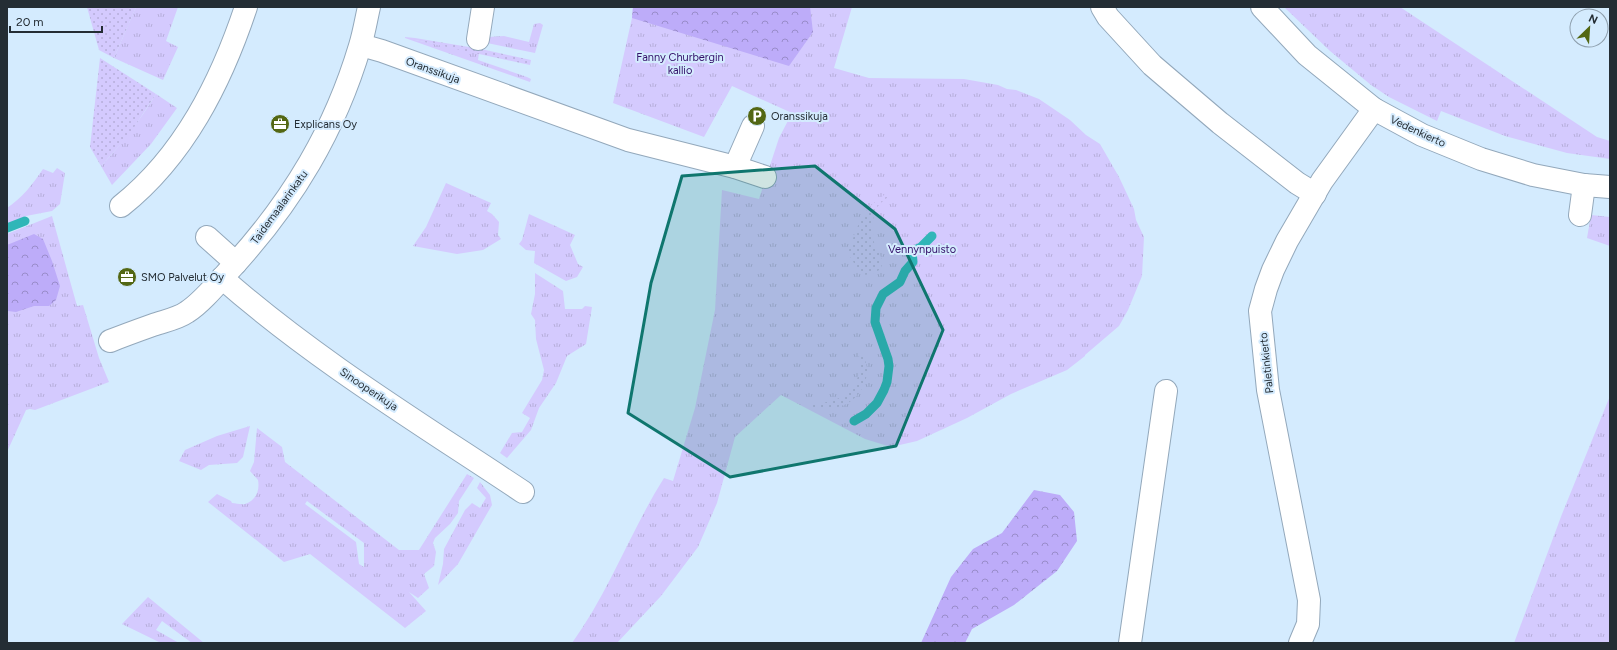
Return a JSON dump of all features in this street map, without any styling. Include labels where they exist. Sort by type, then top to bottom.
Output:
[{"type":"street","points":[[121,206],[155,176],[181,143],[217,82],[246,7]]},
{"type":"street","name":"Taidemaalarinkatu","points":[[110,341],[188,312],[229,270],[268,224],[291,194],[310,165],[331,123],[361,45],[369,7]]},
{"type":"street","points":[[478,39],[483,7]]},
{"type":"street","points":[[1102,7],[1108,17],[1152,65],[1220,123],[1315,194]]},
{"type":"street","name":"Vedenkierto","points":[[1262,7],[1307,55],[1374,109],[1422,135],[1481,159],[1533,175],[1584,185],[1610,187]]},
{"type":"street","name":"Oranssikuja","points":[[361,45],[382,51],[628,140],[765,177]]},
{"type":"street","name":"Paletinkierto","points":[[1300,643],[1308,624],[1309,600],[1268,390],[1260,311],[1273,270],[1287,241],[1343,151],[1374,109]]},
{"type":"street","points":[[735,168],[753,126]]},
{"type":"street","points":[[1580,215],[1584,185]]},
{"type":"street","name":"Sinooperikuja","points":[[207,237],[229,270],[244,298],[345,374],[523,492]]},
{"type":"street","points":[[1130,643],[1166,391]]},
{"type":"highlighted area","points":[[815,166],[895,229],[943,330],[896,446],[730,477],[628,413],[651,283],[682,176]]},
{"type":"green space","points":[[87,7],[136,7],[114,58],[99,50]]},
{"type":"green space","points":[[136,7],[178,7],[166,41],[178,47],[163,80],[114,58]]},
{"type":"green space","name":"Vennynpuisto","points":[[633,7],[852,7],[834,68],[869,78],[964,79],[998,85],[1039,99],[1070,120],[1086,135],[1100,144],[1119,177],[1134,209],[1136,220],[1144,237],[1142,276],[1128,310],[1119,326],[1067,370],[1011,394],[967,418],[917,441],[891,447],[865,439],[781,395],[735,437],[717,503],[698,547],[661,596],[617,643],[572,643],[597,603],[640,519],[664,478],[673,481],[695,408],[715,310],[722,190],[759,199],[779,138],[792,113],[732,86],[704,137],[613,103],[632,18]]},
{"type":"green space","points":[[633,7],[810,7],[813,32],[789,66],[632,18]]},
{"type":"green space","points":[[1284,7],[1400,7],[1597,137],[1610,141],[1610,159],[1567,153],[1505,136],[1441,111],[1437,121],[1389,97],[1371,85],[1330,51]]},
{"type":"green space","points":[[540,23],[543,25],[535,53],[487,43],[488,37],[504,36],[529,42],[534,24]]},
{"type":"green space","points":[[405,38],[479,53],[478,60],[527,77],[531,79],[530,82]]},
{"type":"green space","points":[[415,38],[481,49],[531,60],[530,65],[415,40]]},
{"type":"green space","points":[[100,58],[156,94],[129,135],[101,166],[90,147]]},
{"type":"green space","points":[[156,94],[177,108],[151,144],[112,185],[101,166],[130,132]]},
{"type":"green space","points":[[57,168],[65,173],[60,204],[52,211],[26,216],[7,224],[7,208],[18,200],[43,169],[53,173]]},
{"type":"green space","points":[[446,183],[491,203],[487,211],[499,222],[498,235],[501,239],[483,250],[457,254],[413,246],[426,227]]},
{"type":"green space","points":[[886,193],[888,197],[877,207],[874,214],[873,223],[874,241],[881,258],[882,266],[875,273],[861,275],[848,253],[856,230],[867,210]]},
{"type":"green space","points":[[529,214],[575,235],[570,245],[578,264],[583,267],[577,277],[566,281],[534,263],[535,251],[526,250],[519,244],[522,240]]},
{"type":"green space","points":[[1591,215],[1610,217],[1610,246],[1587,238]]},
{"type":"green space","points":[[52,216],[77,306],[83,305],[99,358],[109,382],[35,410],[26,410],[7,452],[7,234]]},
{"type":"green space","points":[[34,234],[43,239],[52,261],[60,286],[56,300],[49,306],[34,306],[16,312],[8,311],[7,245]]},
{"type":"green space","points":[[535,273],[563,291],[565,309],[582,309],[585,306],[592,307],[586,344],[567,356],[556,383],[539,408],[531,430],[507,458],[500,453],[512,433],[522,432],[530,418],[522,413],[542,380],[544,370],[536,339],[535,320],[531,314],[535,294]]},
{"type":"green space","points":[[863,352],[867,368],[865,382],[855,398],[838,407],[810,408],[811,404],[833,400],[842,397],[849,392],[858,377],[859,354]]},
{"type":"green space","points":[[1610,396],[1610,643],[1514,643],[1562,514]]},
{"type":"green space","points":[[250,426],[243,457],[237,463],[209,465],[201,470],[179,461],[185,450],[217,436]]},
{"type":"green space","points":[[257,428],[282,447],[285,462],[399,550],[419,550],[467,474],[474,478],[459,501],[458,513],[450,524],[435,538],[433,543],[436,552],[434,566],[424,574],[429,588],[418,598],[409,592],[426,611],[405,628],[310,554],[284,562],[208,502],[217,494],[231,501],[232,503],[249,503],[258,491],[258,480],[250,471],[254,462]],"holes":[[[307,501],[364,543],[364,567],[359,564],[356,542],[305,504]]]},
{"type":"green space","points":[[480,482],[490,495],[492,505],[458,564],[438,585],[443,564],[444,549],[465,510],[472,503],[480,508],[486,498],[477,488]]},
{"type":"green space","points":[[1034,490],[1060,495],[1074,512],[1077,541],[1057,571],[1014,605],[972,629],[965,643],[921,643],[951,577],[973,549],[1002,533]]},
{"type":"green space","points":[[148,597],[204,643],[192,643],[162,621],[156,630],[179,643],[161,643],[122,624]]},
{"type":"waterway","points":[[7,228],[25,221]]},
{"type":"waterway","points":[[854,421],[866,414],[877,403],[887,382],[889,366],[888,359],[875,322],[876,308],[883,294],[900,282],[905,271],[913,262],[912,251],[921,247],[932,236]]},
{"type":"place","name":"Oranssikuja","points":[[757,116]]},
{"type":"place","name":"Explicans Oy","points":[[280,124]]},
{"type":"place","name":"SMO Palvelut Oy","points":[[127,277]]},
{"type":"park label","name":"Fanny Churbergin kallio","points":[[680,63]]}]
